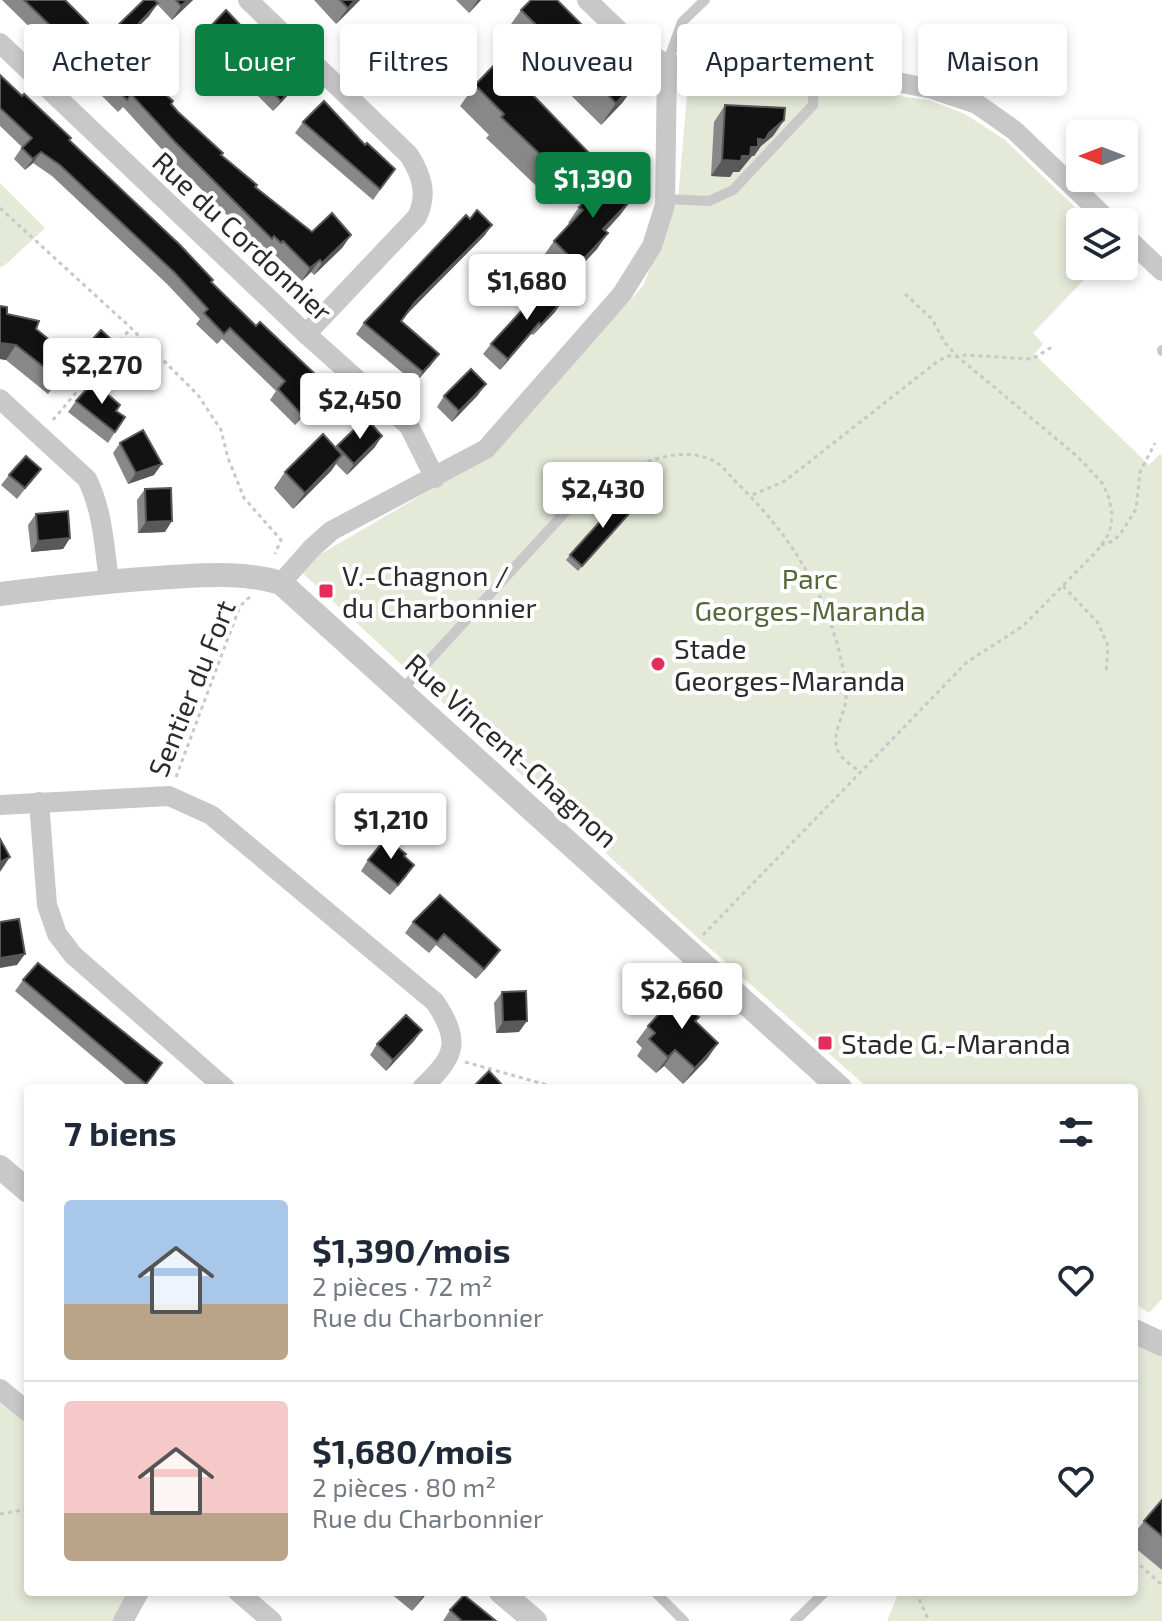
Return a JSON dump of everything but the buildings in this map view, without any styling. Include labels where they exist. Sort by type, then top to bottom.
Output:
[{"type":"street","points":[[248,0],[409,155],[420,172],[424,186],[423,205],[417,217],[306,334]]},
{"type":"street","points":[[587,0],[638,49],[667,64],[677,65]]},
{"type":"street","name":"Rue du Cordonnier","points":[[0,43],[306,334],[409,426],[435,478]]},
{"type":"street","points":[[0,594],[109,580],[230,574],[259,576],[281,583],[331,531],[486,449],[622,294],[652,246],[666,199],[667,64]]},
{"type":"street","points":[[902,83],[977,104],[1014,130],[1095,208]]},
{"type":"street","points":[[1138,248],[1162,271]]},
{"type":"street","points":[[0,399],[87,479],[95,496],[109,580]]},
{"type":"street","name":"Rue Vincent-Chagnon","points":[[281,583],[836,1084]]},
{"type":"street","points":[[0,805],[169,796],[211,815],[435,1002],[447,1021],[450,1057],[426,1084]]},
{"type":"street","points":[[39,802],[47,905],[57,934],[73,955],[220,1084]]},
{"type":"street","points":[[0,1167],[24,1188]]},
{"type":"street","points":[[1138,1333],[1162,1344]]},
{"type":"street","points":[[0,1389],[24,1409]]},
{"type":"street","points":[[123,1621],[137,1596]]},
{"type":"street","points":[[243,1596],[272,1621]]},
{"type":"street","points":[[506,1596],[535,1621]]},
{"type":"lane","points":[[667,64],[682,22],[705,0]]},
{"type":"lane","points":[[666,199],[709,201],[733,190],[813,105],[813,96]]},
{"type":"lane","points":[[401,691],[591,484]]},
{"type":"lane","points":[[659,1596],[684,1621]]},
{"type":"lane","points":[[795,1621],[821,1596]]},
{"type":"path","points":[[0,208],[131,328],[198,395],[221,430],[244,498],[281,540],[275,554]]},
{"type":"path","points":[[689,950],[967,662],[1023,626],[1063,586],[1101,545],[1111,526],[1109,498],[1103,484],[1078,457],[958,357],[945,343],[932,319],[905,294]]},
{"type":"path","points":[[40,435],[131,328]]},
{"type":"path","points":[[750,496],[785,481],[948,356],[1032,359],[1052,347]]},
{"type":"path","points":[[1101,545],[1113,541],[1121,533],[1136,509],[1140,472],[1155,443]]},
{"type":"path","points":[[591,484],[655,458],[689,455],[714,461],[772,518],[807,570],[832,622],[846,699],[836,732],[836,746],[841,756],[860,772]]},
{"type":"path","points":[[1063,586],[1098,623],[1108,646],[1106,674]]},
{"type":"path","name":"Sentier du Fort","points":[[169,796],[240,606],[251,597]]},
{"type":"path","points":[[450,1057],[544,1084]]},
{"type":"path","points":[[0,1514],[24,1510]]},
{"type":"path","points":[[1138,1564],[1162,1585]]},
{"type":"path","points":[[918,1596],[929,1621]]},
{"type":"green space","name":"Parc Georges-Maranda","points":[[687,96],[898,96],[929,100],[965,114],[1005,140],[1075,208],[1066,208],[1066,280],[1084,280],[1033,333],[1043,344],[1034,354],[1149,465],[1160,454],[1162,456],[1162,1299],[1149,1313],[1138,1306],[1138,1084],[863,1084],[689,930],[297,568],[488,456],[643,286],[678,199]]},
{"type":"green space","points":[[0,183],[45,228],[0,267]]},
{"type":"green space","points":[[1138,1333],[1162,1344],[1162,1621],[887,1621],[897,1596],[1138,1596]]},
{"type":"green space","points":[[0,1391],[24,1411],[24,1596],[137,1596],[123,1621],[0,1621]]},
{"type":"place","name":"V.-Chagnon / du Charbonnier","points":[[326,591]]},
{"type":"place","name":"Stade Georges-Maranda","points":[[658,664]]},
{"type":"place","name":"Stade G.-Maranda","points":[[825,1043]]}]
